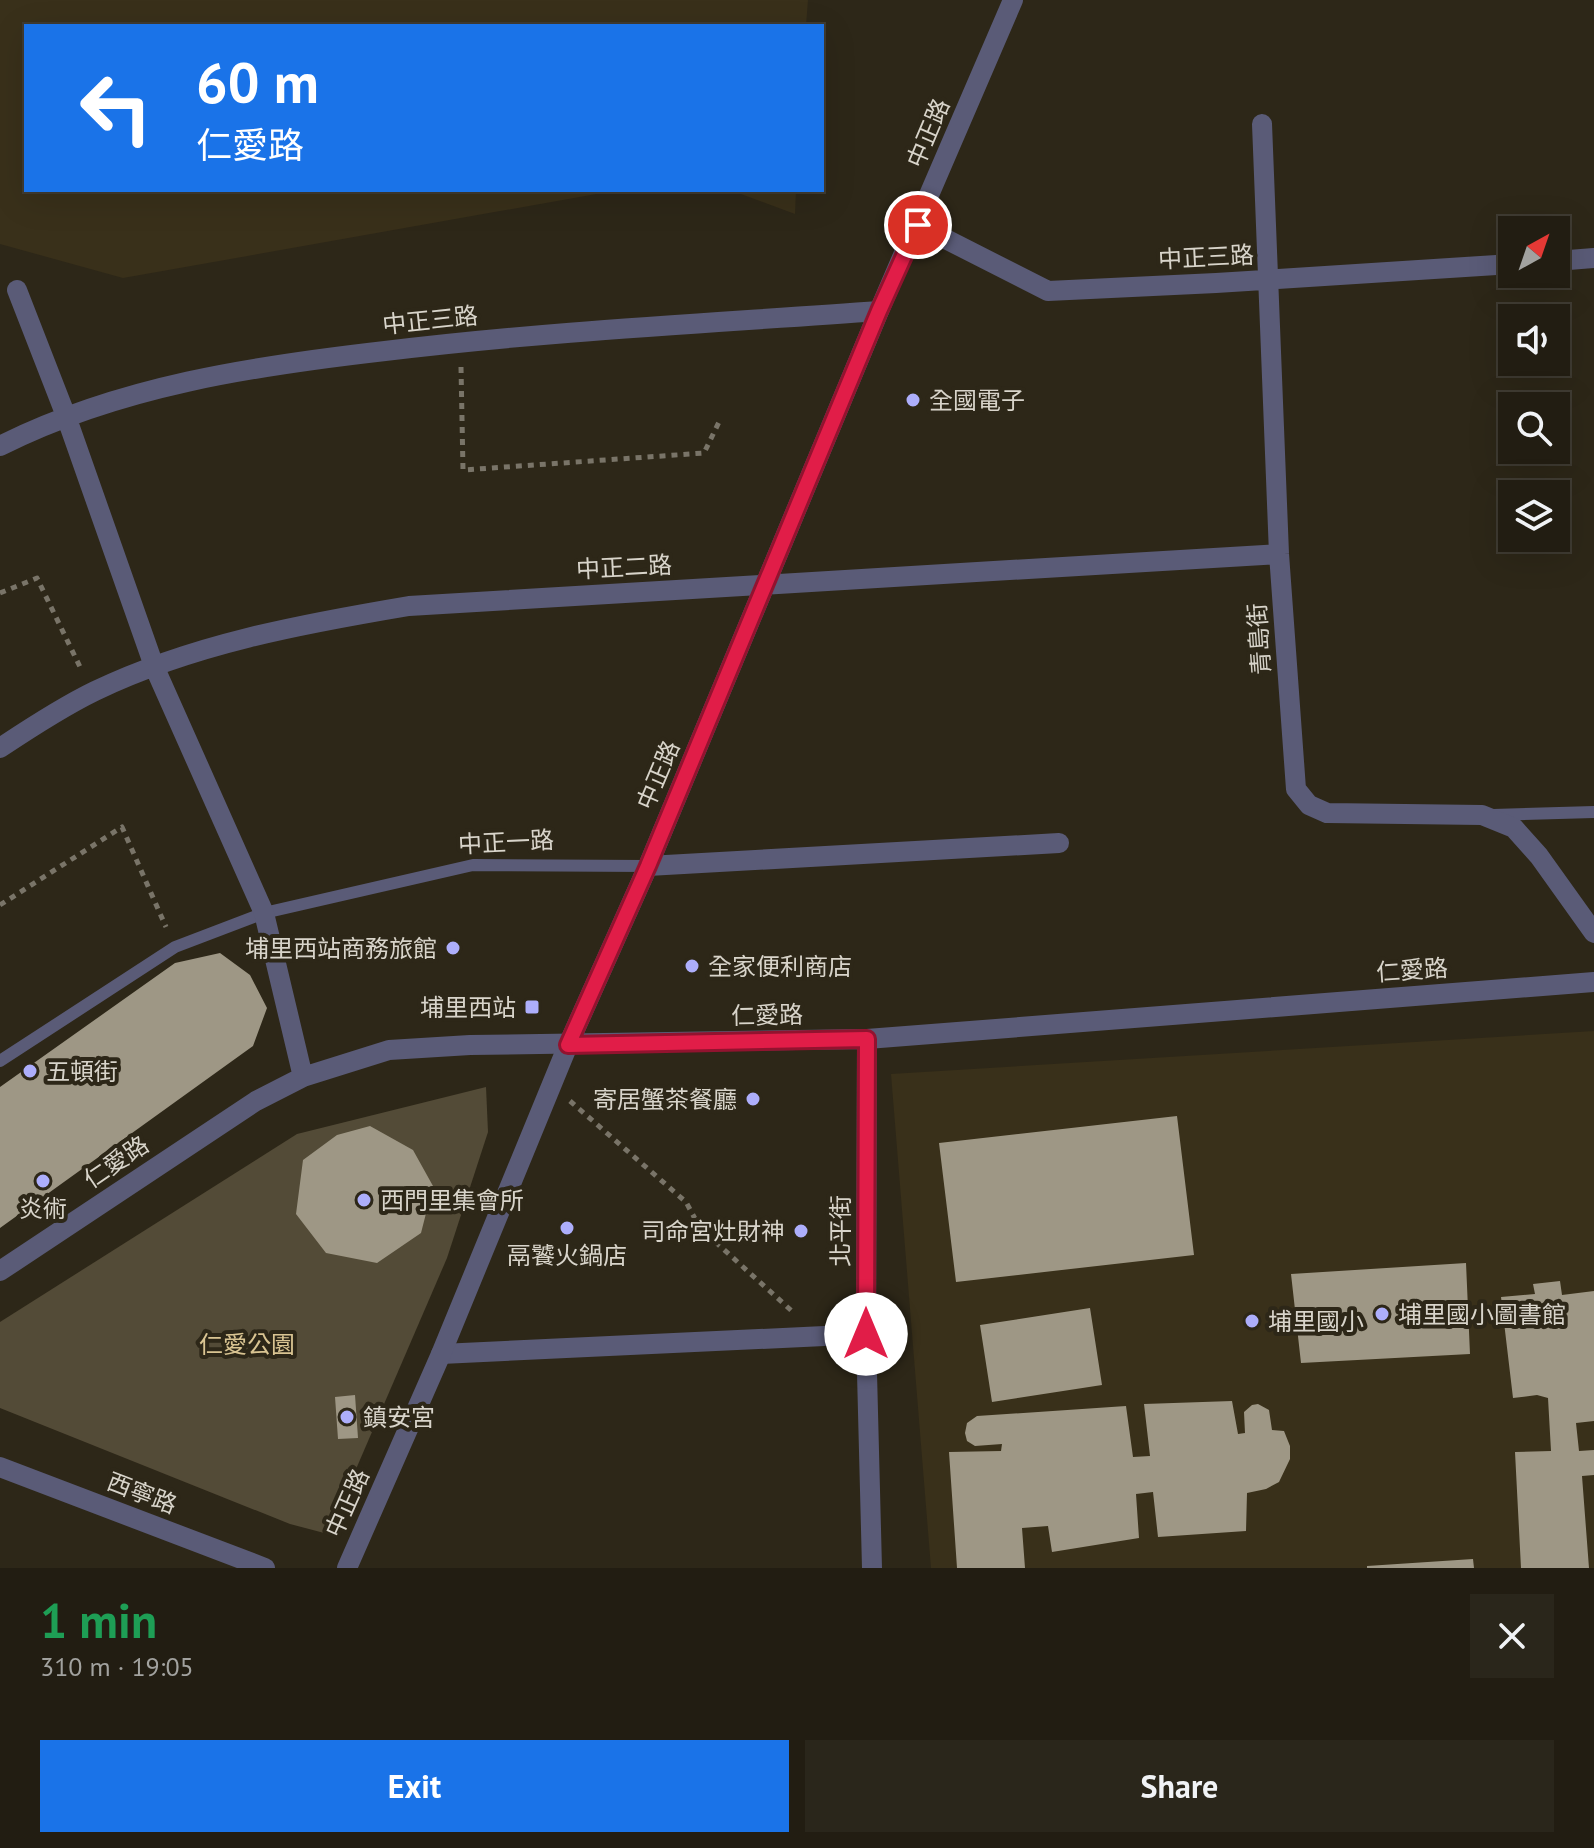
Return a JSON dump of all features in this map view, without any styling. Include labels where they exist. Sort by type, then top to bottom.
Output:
[{"type":"street","name":"中正路","points":[[347,1568],[441,1354],[568,1045],[648,866],[879,311],[1013,0]]},
{"type":"street","name":"青島街","points":[[1262,124],[1279,554],[1296,789],[1309,805],[1327,813],[1482,815],[1514,828],[1539,856],[1594,933]]},
{"type":"street","name":"中正三路","points":[[918,225],[1048,291],[1498,265]]},
{"type":"street","points":[[1570,260],[1594,258]]},
{"type":"street","points":[[17,290],[66,416],[154,666],[264,913],[303,1077]]},
{"type":"street","name":"中正三路","points":[[0,446],[66,416],[162,388],[270,364],[461,342],[879,311]]},
{"type":"street","name":"中正二路","points":[[0,748],[93,692],[154,666],[299,624],[409,606],[1279,554]]},
{"type":"street","name":"中正一路","points":[[648,866],[1059,843]]},
{"type":"street","name":"仁愛路","points":[[0,1271],[256,1101],[303,1077],[389,1050],[470,1045],[867,1039],[1594,982]]},
{"type":"street","name":"北平街","points":[[867,1039],[866,1334],[872,1568]]},
{"type":"street","points":[[441,1354],[866,1334]]},
{"type":"street","name":"西寧路","points":[[0,1467],[265,1568]]},
{"type":"lane","points":[[1482,815],[1594,812]]},
{"type":"lane","name":"中正一路","points":[[0,1061],[175,947],[264,913],[473,865],[648,866]]},
{"type":"path","points":[[461,342],[463,470],[704,453],[719,422]]},
{"type":"path","points":[[0,593],[37,578],[93,692]]},
{"type":"path","points":[[0,905],[122,827],[175,947]]},
{"type":"path","points":[[552,1084],[686,1202],[700,1228],[817,1336]]},
{"type":"shaded area","points":[[0,0],[808,0],[806,24],[24,24],[24,192],[608,192],[123,278],[0,244]]},
{"type":"shaded area","points":[[735,192],[796,192],[795,214]]},
{"type":"shaded area","name":"埔里國小","points":[[1594,1031],[1594,1568],[931,1568],[891,1074]]},
{"type":"green space","name":"仁愛公園","points":[[486,1087],[488,1132],[447,1258],[328,1534],[290,1524],[0,1408],[0,1322],[297,1134]]},
{"type":"building","points":[[220,953],[250,975],[267,1008],[253,1046],[0,1228],[0,1087],[175,963]]},
{"type":"building","points":[[1177,1116],[1194,1255],[956,1282],[939,1143]]},
{"type":"building","name":"西門里集會所","points":[[370,1126],[413,1150],[433,1186],[421,1233],[377,1263],[326,1253],[296,1214],[303,1160],[337,1135]]},
{"type":"building","name":"埔里國小圖書館","points":[[1466,1263],[1470,1354],[1301,1363],[1291,1274]]},
{"type":"building","points":[[1560,1281],[1562,1295],[1594,1291],[1594,1421],[1576,1423],[1579,1451],[1594,1450],[1594,1475],[1582,1476],[1589,1568],[1521,1568],[1515,1452],[1551,1451],[1548,1398],[1537,1395],[1513,1398],[1501,1297],[1535,1294],[1533,1284]]},
{"type":"building","points":[[1090,1308],[1102,1385],[992,1402],[980,1325]]},
{"type":"building","name":"鎮安宮","points":[[355,1395],[358,1438],[338,1439],[335,1397]]},
{"type":"building","points":[[1232,1401],[1238,1434],[1245,1433],[1244,1412],[1258,1404],[1269,1410],[1272,1430],[1284,1431],[1290,1446],[1290,1459],[1279,1482],[1247,1493],[1246,1531],[1158,1537],[1153,1492],[1136,1494],[1139,1538],[1052,1552],[1048,1526],[1022,1528],[1025,1568],[957,1568],[949,1452],[1001,1451],[1002,1444],[975,1446],[967,1441],[967,1423],[977,1416],[1126,1406],[1133,1457],[1150,1456],[1144,1404]]},
{"type":"building","points":[[1473,1559],[1474,1568],[1367,1568],[1367,1566]]},
{"type":"place","name":"全國電子","points":[[913,400]]},
{"type":"place","name":"埔里西站商務旅館","points":[[453,948]]},
{"type":"place","name":"全家便利商店","points":[[692,966]]},
{"type":"place","name":"埔里西站","points":[[532,1007]]},
{"type":"place","name":"五頓街","points":[[30,1071]]},
{"type":"place","name":"寄居蟹茶餐廳","points":[[753,1099]]},
{"type":"place","name":"炎術","points":[[43,1181]]},
{"type":"place","name":"西門里集會所","points":[[364,1200]]},
{"type":"place","name":"鬲饕火鍋店","points":[[567,1228]]},
{"type":"place","name":"司命宮灶財神","points":[[801,1231]]},
{"type":"place","name":"埔里國小圖書館","points":[[1382,1314]]},
{"type":"place","name":"埔里國小","points":[[1252,1321]]},
{"type":"place","name":"鎮安宮","points":[[347,1417]]},
{"type":"route","points":[[866,1334],[867,1039],[568,1045],[648,866],[879,311],[918,225]]}]
